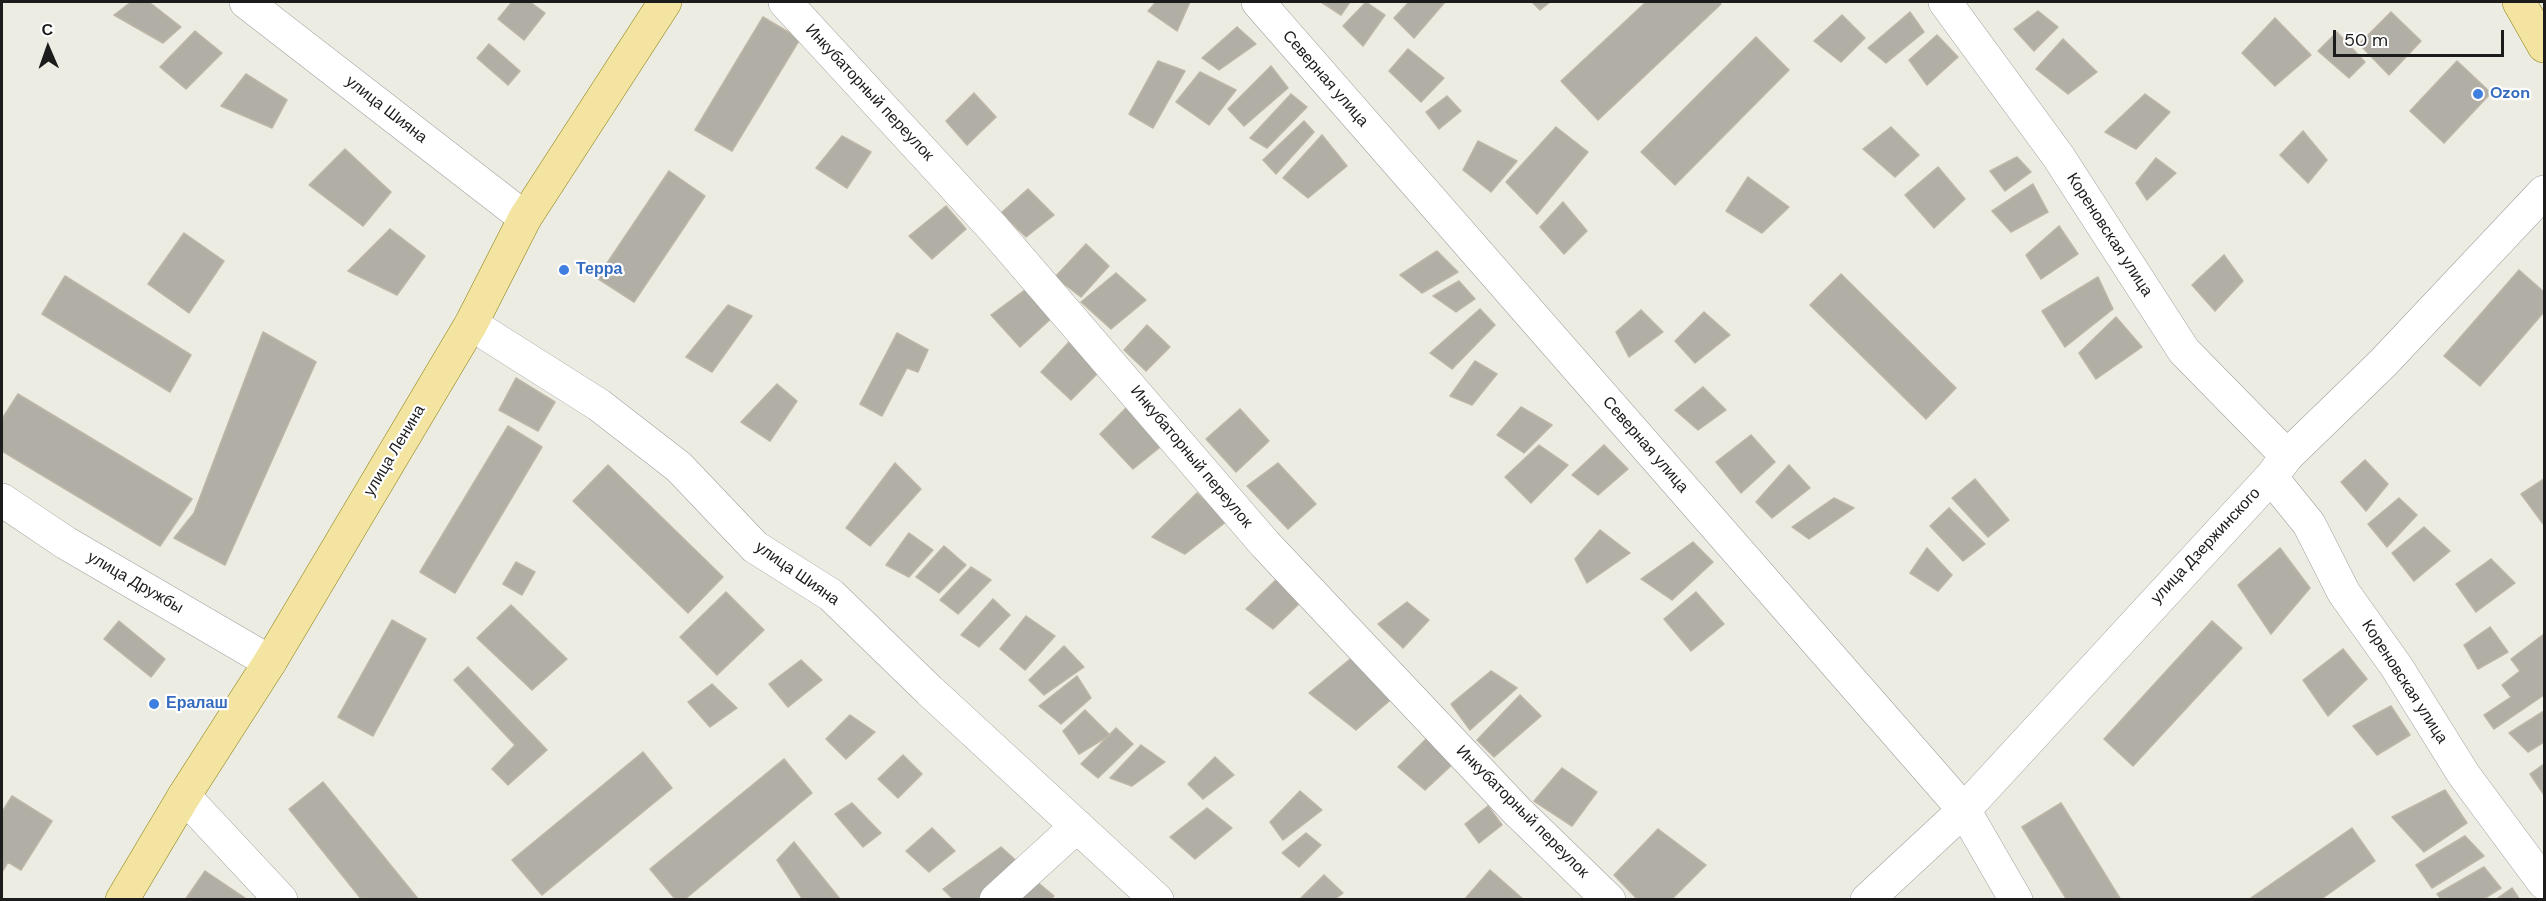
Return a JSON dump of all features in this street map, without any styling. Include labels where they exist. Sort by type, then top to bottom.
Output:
[{"type":"main road","name":"улица Ленина","points":[[122,900],[184,796],[270,662],[471,324],[525,218],[665,2]]},
{"type":"main road","points":[[2519,2],[2544,46]]},
{"type":"street","name":"улица Шияна","points":[[246,2],[525,218]]},
{"type":"street","name":"Инкубаторный переулок","points":[[785,2],[993,228],[1265,544],[1516,811],[1609,900]]},
{"type":"street","name":"Северная улица","points":[[1258,2],[1964,810],[2016,900]]},
{"type":"street","name":"Кореновская улица","points":[[1945,2],[2058,156],[2184,351],[2279,466],[2344,593],[2396,666],[2464,775],[2544,883]]},
{"type":"street","name":"улица Дзержинского","points":[[1867,900],[1964,810],[2279,466],[2383,363],[2544,192]]},
{"type":"street","name":"улица Шияна","points":[[471,324],[599,405],[680,467],[755,547],[831,595],[930,691],[1156,899]]},
{"type":"street","name":"улица Дружбы","points":[[2,500],[66,543],[270,662]]},
{"type":"street","points":[[184,796],[281,900]]},
{"type":"street","points":[[996,900],[1077,826]]},
{"type":"building","points":[[131,2],[149,2],[181,27],[163,43],[114,15]]},
{"type":"building","points":[[512,2],[530,2],[545,13],[524,40],[498,19]]},
{"type":"building","points":[[1156,2],[1190,2],[1177,31],[1148,11]]},
{"type":"building","points":[[1321,2],[1350,2],[1341,15]]},
{"type":"building","points":[[1366,2],[1385,15],[1363,46],[1343,26]]},
{"type":"building","points":[[1409,2],[1445,2],[1414,38],[1394,18]]},
{"type":"building","points":[[1532,2],[1550,2],[1540,10]]},
{"type":"building","points":[[1646,2],[1719,2],[1721,4],[1598,120],[1561,81]]},
{"type":"building","points":[[2038,11],[2058,27],[2034,51],[2014,29]]},
{"type":"building","points":[[1910,12],[1924,32],[1886,63],[1868,48]]},
{"type":"building","points":[[2391,12],[2421,41],[2389,75],[2359,44]]},
{"type":"building","points":[[1842,15],[1865,38],[1841,62],[1814,41]]},
{"type":"building","points":[[763,17],[800,39],[732,151],[695,130]]},
{"type":"building","points":[[2275,18],[2311,55],[2275,86],[2242,53]]},
{"type":"building","points":[[1237,27],[1256,44],[1219,70],[1202,58]]},
{"type":"building","points":[[195,31],[222,53],[186,89],[160,67]]},
{"type":"building","points":[[2337,32],[2365,62],[2349,78],[2318,51]]},
{"type":"building","points":[[1937,35],[1958,57],[1927,85],[1909,60]]},
{"type":"building","points":[[1756,37],[1789,70],[1675,185],[1641,152]]},
{"type":"building","points":[[2063,39],[2097,72],[2068,94],[2036,69]]},
{"type":"building","points":[[489,44],[520,71],[508,85],[477,58]]},
{"type":"building","points":[[1408,49],[1444,78],[1421,102],[1389,71]]},
{"type":"building","points":[[1158,61],[1185,71],[1153,128],[1129,114]]},
{"type":"building","points":[[2457,61],[2491,93],[2444,143],[2410,111]]},
{"type":"building","points":[[1271,66],[1288,88],[1244,126],[1228,109]]},
{"type":"building","points":[[1200,72],[1236,90],[1209,125],[1176,102]]},
{"type":"building","points":[[246,74],[287,100],[272,128],[221,106]]},
{"type":"building","points":[[974,93],[996,117],[967,145],[946,121]]},
{"type":"building","points":[[1291,94],[1307,107],[1267,148],[1250,138]]},
{"type":"building","points":[[2145,94],[2170,112],[2136,149],[2105,132]]},
{"type":"building","points":[[1447,96],[1461,111],[1439,129],[1426,112]]},
{"type":"building","points":[[1304,121],[1314,132],[1276,174],[1263,160]]},
{"type":"building","points":[[1556,127],[1588,152],[1537,214],[1506,182]]},
{"type":"building","points":[[1891,127],[1919,155],[1895,177],[1863,149]]},
{"type":"building","points":[[2303,131],[2327,160],[2308,183],[2280,155]]},
{"type":"building","points":[[1322,135],[1347,166],[1308,198],[1283,178]]},
{"type":"building","points":[[842,136],[871,152],[847,188],[816,168]]},
{"type":"building","points":[[1478,141],[1517,161],[1491,192],[1463,170]]},
{"type":"building","points":[[345,149],[391,192],[363,226],[309,185]]},
{"type":"building","points":[[2017,157],[2031,172],[2005,191],[1990,171]]},
{"type":"building","points":[[2156,158],[2176,173],[2147,200],[2136,183]]},
{"type":"building","points":[[1938,167],[1965,199],[1934,228],[1905,195]]},
{"type":"building","points":[[669,171],[705,196],[634,302],[597,278]]},
{"type":"building","points":[[1748,177],[1789,207],[1762,233],[1726,211]]},
{"type":"building","points":[[2033,184],[2048,212],[2011,232],[1992,211]]},
{"type":"building","points":[[1028,189],[1054,215],[1026,237],[1001,213]]},
{"type":"building","points":[[1563,202],[1587,231],[1564,254],[1540,227]]},
{"type":"building","points":[[946,206],[966,229],[932,259],[909,236]]},
{"type":"building","points":[[2059,226],[2078,254],[2041,279],[2026,255]]},
{"type":"building","points":[[390,229],[425,256],[397,295],[348,271]]},
{"type":"building","points":[[184,233],[224,261],[189,313],[148,284]]},
{"type":"building","points":[[1086,244],[1109,266],[1081,297],[1055,277]]},
{"type":"building","points":[[1437,251],[1458,272],[1422,293],[1400,275]]},
{"type":"building","points":[[2224,255],[2243,281],[2215,311],[2192,285]]},
{"type":"building","points":[[2519,270],[2544,292],[2544,312],[2480,386],[2444,356]]},
{"type":"building","points":[[1116,273],[1146,300],[1111,329],[1081,302]]},
{"type":"building","points":[[1841,274],[1956,388],[1926,419],[1810,305]]},
{"type":"building","points":[[65,276],[191,355],[170,392],[42,314]]},
{"type":"building","points":[[2098,277],[2113,309],[2065,347],[2042,311]]},
{"type":"building","points":[[1459,281],[1475,299],[1456,312],[1433,296]]},
{"type":"building","points":[[1029,287],[1055,315],[1020,347],[991,315]]},
{"type":"building","points":[[728,305],[752,316],[712,372],[686,357]]},
{"type":"building","points":[[1480,309],[1495,325],[1452,369],[1430,353]]},
{"type":"building","points":[[1641,310],[1663,332],[1629,357],[1616,332]]},
{"type":"building","points":[[1704,312],[1730,335],[1695,363],[1675,341]]},
{"type":"building","points":[[2116,317],[2142,347],[2096,379],[2079,353]]},
{"type":"building","points":[[1147,325],[1170,347],[1146,371],[1124,350]]},
{"type":"building","points":[[263,332],[316,362],[225,565],[174,538],[194,513]]},
{"type":"building","points":[[897,333],[928,350],[918,372],[907,368],[882,416],[860,404]]},
{"type":"building","points":[[1069,342],[1102,369],[1071,400],[1041,372]]},
{"type":"building","points":[[1475,361],[1497,374],[1472,405],[1450,396]]},
{"type":"building","points":[[516,378],[555,402],[538,431],[499,410]]},
{"type":"building","points":[[777,384],[797,401],[770,441],[741,422]]},
{"type":"building","points":[[1703,387],[1726,410],[1698,430],[1675,410]]},
{"type":"building","points":[[18,394],[192,499],[160,546],[2,451],[2,419]]},
{"type":"building","points":[[1128,406],[1164,444],[1133,469],[1100,434]]},
{"type":"building","points":[[1521,407],[1552,425],[1524,453],[1497,435]]},
{"type":"building","points":[[1240,409],[1269,441],[1236,472],[1206,439]]},
{"type":"building","points":[[508,426],[542,447],[455,593],[420,572]]},
{"type":"building","points":[[1751,435],[1775,462],[1741,493],[1716,462]]},
{"type":"building","points":[[1539,445],[1568,465],[1531,503],[1505,477]]},
{"type":"building","points":[[1604,445],[1628,469],[1598,495],[1572,475]]},
{"type":"building","points":[[2365,460],[2388,484],[2366,511],[2341,482]]},
{"type":"building","points":[[895,463],[921,489],[870,546],[846,528]]},
{"type":"building","points":[[1278,463],[1316,504],[1288,529],[1247,486]]},
{"type":"building","points":[[608,465],[723,577],[688,613],[573,501]]},
{"type":"building","points":[[1789,465],[1810,488],[1772,518],[1756,502]]},
{"type":"building","points":[[1975,479],[2009,520],[1988,537],[1952,498]]},
{"type":"building","points":[[2544,479],[2544,525],[2521,494]]},
{"type":"building","points":[[1197,493],[1227,521],[1185,554],[1152,537]]},
{"type":"building","points":[[1834,498],[1854,508],[1809,539],[1792,527]]},
{"type":"building","points":[[2399,498],[2417,515],[2387,547],[2368,524]]},
{"type":"building","points":[[1949,508],[1985,544],[1963,561],[1930,526]]},
{"type":"building","points":[[2424,527],[2450,551],[2414,581],[2392,553]]},
{"type":"building","points":[[1600,530],[1630,553],[1587,583],[1575,559]]},
{"type":"building","points":[[909,533],[933,550],[909,577],[886,565]]},
{"type":"building","points":[[1693,542],[1713,562],[1672,600],[1641,579]]},
{"type":"building","points":[[944,546],[966,565],[939,593],[916,577]]},
{"type":"building","points":[[1927,548],[1952,575],[1938,591],[1910,573]]},
{"type":"building","points":[[2280,548],[2310,588],[2271,634],[2238,585]]},
{"type":"building","points":[[2491,559],[2515,583],[2476,612],[2456,584]]},
{"type":"building","points":[[516,562],[535,572],[522,595],[503,584]]},
{"type":"building","points":[[971,567],[991,580],[958,614],[940,600]]},
{"type":"building","points":[[1283,573],[1306,597],[1273,629],[1246,609]]},
{"type":"building","points":[[726,592],[764,630],[717,675],[680,637]]},
{"type":"building","points":[[1696,592],[1724,624],[1691,651],[1664,619]]},
{"type":"building","points":[[993,599],[1010,615],[979,647],[961,635]]},
{"type":"building","points":[[1407,602],[1429,620],[1403,648],[1378,624]]},
{"type":"building","points":[[511,605],[567,659],[532,690],[477,638]]},
{"type":"building","points":[[1026,616],[1055,636],[1025,670],[1000,649]]},
{"type":"building","points":[[392,620],[426,639],[373,736],[338,717]]},
{"type":"building","points":[[119,621],[165,659],[151,677],[104,639]]},
{"type":"building","points":[[2212,621],[2242,648],[2133,766],[2104,739]]},
{"type":"building","points":[[2490,627],[2508,652],[2478,669],[2464,645]]},
{"type":"building","points":[[2544,634],[2544,695],[2494,729],[2484,715],[2511,697],[2502,685],[2520,671],[2511,659]]},
{"type":"building","points":[[1064,646],[1084,667],[1044,695],[1029,680]]},
{"type":"building","points":[[2343,649],[2367,679],[2328,716],[2303,680]]},
{"type":"building","points":[[1355,655],[1396,695],[1356,730],[1309,693]]},
{"type":"building","points":[[801,660],[822,680],[788,707],[769,684]]},
{"type":"building","points":[[468,667],[547,750],[508,785],[492,769],[515,745],[454,680]]},
{"type":"building","points":[[1491,671],[1517,688],[1470,730],[1451,704]]},
{"type":"building","points":[[1077,676],[1091,698],[1061,724],[1039,706]]},
{"type":"building","points":[[712,684],[737,708],[710,727],[688,702]]},
{"type":"building","points":[[1520,695],[1541,716],[1494,757],[1477,740]]},
{"type":"building","points":[[2391,706],[2410,735],[2377,755],[2353,726]]},
{"type":"building","points":[[1085,710],[1110,735],[1079,754],[1063,731]]},
{"type":"building","points":[[2544,711],[2544,742],[2528,752],[2509,733]]},
{"type":"building","points":[[850,715],[875,732],[846,759],[826,739]]},
{"type":"building","points":[[1116,728],[1133,744],[1098,778],[1081,764]]},
{"type":"building","points":[[1428,737],[1455,762],[1425,790],[1398,767]]},
{"type":"building","points":[[1141,745],[1165,762],[1132,786],[1110,778]]},
{"type":"building","points":[[643,752],[672,788],[542,895],[512,860]]},
{"type":"building","points":[[903,755],[922,774],[898,798],[878,779]]},
{"type":"building","points":[[1215,757],[1234,775],[1203,799],[1188,784]]},
{"type":"building","points":[[784,759],[812,793],[684,900],[676,900],[650,869]]},
{"type":"building","points":[[2544,764],[2544,795],[2530,774]]},
{"type":"building","points":[[1562,768],[1597,792],[1572,826],[1534,801]]},
{"type":"building","points":[[323,782],[419,900],[362,900],[289,809]]},
{"type":"building","points":[[2445,790],[2467,823],[2424,852],[2392,817]]},
{"type":"building","points":[[1300,791],[1322,810],[1283,840],[1270,822]]},
{"type":"building","points":[[12,796],[52,821],[21,870],[8,862],[2,872],[2,812]]},
{"type":"building","points":[[852,803],[881,833],[863,847],[835,814]]},
{"type":"building","points":[[2061,803],[2121,900],[2067,900],[2022,827]]},
{"type":"building","points":[[1488,806],[1502,825],[1479,843],[1465,824]]},
{"type":"building","points":[[1207,808],[1232,828],[1195,859],[1170,837]]},
{"type":"building","points":[[932,828],[955,851],[929,872],[906,851]]},
{"type":"building","points":[[2352,828],[2375,861],[2320,900],[2248,900]]},
{"type":"building","points":[[1658,829],[1706,865],[1671,900],[1638,900],[1614,875]]},
{"type":"building","points":[[1306,833],[1321,845],[1299,867],[1282,853]]},
{"type":"building","points":[[2465,836],[2484,856],[2432,888],[2416,865]]},
{"type":"building","points":[[794,842],[840,899],[803,900],[777,860]]},
{"type":"building","points":[[1001,847],[1021,865],[978,900],[954,900],[943,889]]},
{"type":"building","points":[[2484,867],[2501,888],[2482,900],[2442,900],[2437,894]]},
{"type":"building","points":[[1490,870],[1524,900],[1464,900]]},
{"type":"building","points":[[205,871],[248,900],[185,900]]},
{"type":"building","points":[[1324,875],[1343,893],[1334,900],[1299,900]]},
{"type":"building","points":[[1036,881],[1054,896],[1050,900],[1015,900]]},
{"type":"building","points":[[2512,888],[2520,900],[2495,900]]},
{"type":"place","name":"Ozon","points":[[2478,94]]},
{"type":"place","name":"Терра","points":[[564,270]]},
{"type":"place","name":"Ералаш","points":[[154,704]]}]
